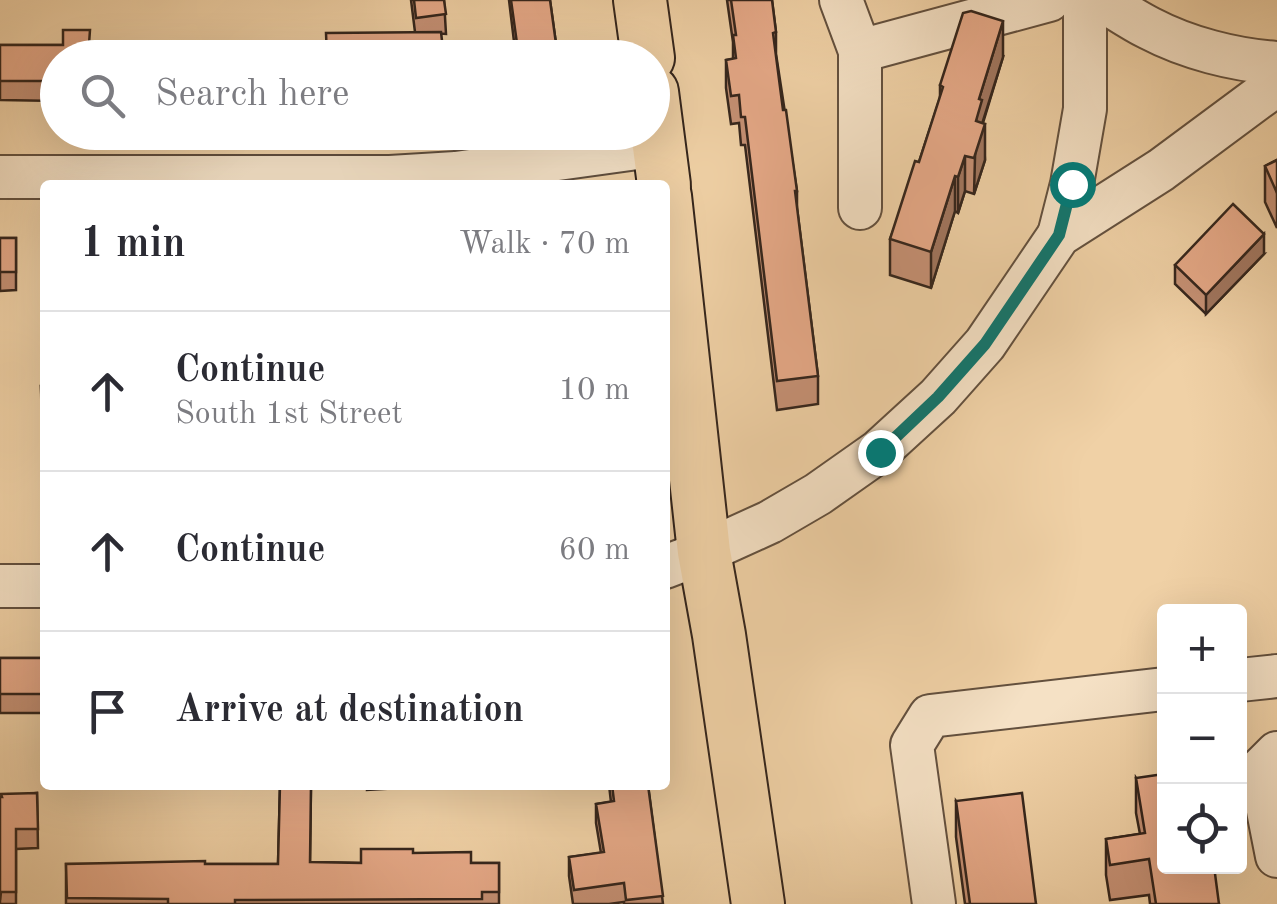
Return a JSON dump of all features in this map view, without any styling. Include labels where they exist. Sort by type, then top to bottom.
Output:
[{"type":"main road","points":[[640,0],[646,40]]},
{"type":"main road","points":[[670,287],[685,560],[719,635],[758,904]]},
{"type":"street","points":[[841,0],[860,51],[860,208]]},
{"type":"street","points":[[860,51],[1049,0]]},
{"type":"street","points":[[685,560],[770,522],[880,452],[938,397],[985,344],[1059,235],[1085,108],[1085,0]]},
{"type":"street","points":[[1102,0],[1151,29],[1202,48],[1249,61],[1277,63]]},
{"type":"street","points":[[1059,235],[1162,170],[1277,84]]},
{"type":"street","points":[[0,177],[406,176],[662,165]]},
{"type":"street","points":[[0,586],[40,586]]},
{"type":"street","points":[[1247,679],[1277,676]]},
{"type":"street","points":[[934,904],[912,744],[930,716],[1157,690]]},
{"type":"street","points":[[1277,753],[1260,770],[1277,856]]},
{"type":"building","points":[[414,0],[444,0],[446,14],[416,18]]},
{"type":"building","points":[[511,0],[550,0],[556,40],[517,40]]},
{"type":"building","points":[[731,0],[772,0],[776,32],[773,33],[797,191],[818,376],[777,381],[745,117],[741,117],[739,95],[731,96],[726,60],[736,58]]},
{"type":"building","points":[[971,11],[1003,21],[979,99],[982,100],[976,121],[985,124],[974,158],[965,156],[958,177],[955,176],[931,252],[890,239],[915,161],[919,162],[963,13]]},
{"type":"building","points":[[63,30],[90,30],[89,40],[63,40]]},
{"type":"building","points":[[441,32],[442,40],[326,40],[326,33]]},
{"type":"building","points":[[0,45],[40,45],[40,81],[0,81]]},
{"type":"building","points":[[1277,160],[1277,193],[1265,166]]},
{"type":"building","points":[[1233,204],[1264,234],[1206,295],[1175,265]]},
{"type":"building","points":[[0,238],[16,238],[16,272],[0,272]]},
{"type":"building","points":[[0,658],[40,658],[40,694],[0,694]]},
{"type":"building","points":[[1157,775],[1157,874],[1215,874],[1219,904],[1156,904],[1149,859],[1110,865],[1106,839],[1145,833],[1136,778]]},
{"type":"building","points":[[280,790],[311,790],[310,862],[361,863],[361,849],[471,852],[471,863],[499,863],[499,892],[482,892],[482,899],[235,900],[235,904],[67,898],[66,864],[278,864]]},
{"type":"building","points":[[613,790],[649,790],[663,896],[626,900],[624,883],[574,890],[569,857],[604,852],[596,804],[614,801]]},
{"type":"building","points":[[37,793],[38,829],[16,829],[16,892],[1,892],[0,900],[1,794]]},
{"type":"building","points":[[1022,793],[1036,904],[970,904],[956,801]]},
{"type":"route","points":[[880,452],[938,397],[985,344],[1059,235],[1072,184]]}]
